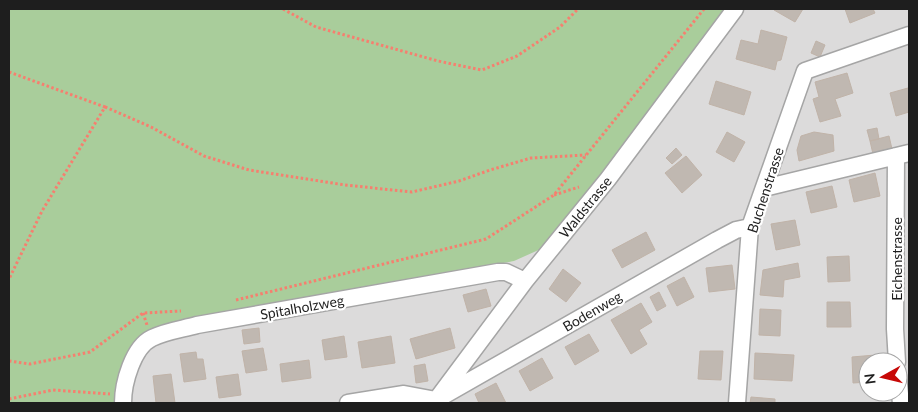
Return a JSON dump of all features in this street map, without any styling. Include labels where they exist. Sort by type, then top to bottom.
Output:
[{"type":"street","name":"Waldstrasse","points":[[435,402],[525,281],[608,179],[735,9]]},
{"type":"street","name":"Buchenstrasse","points":[[737,403],[750,227],[805,71],[909,35]]},
{"type":"street","points":[[764,188],[903,155]]},
{"type":"street","name":"Eichenstrasse","points":[[896,352],[895,329],[903,155]]},
{"type":"street","name":"Bodenweg","points":[[435,402],[736,230],[750,227]]},
{"type":"street","name":"Spitalholzweg","points":[[123,399],[127,377],[134,358],[140,349],[151,338],[167,333],[197,325],[498,272],[506,272],[525,281]]},
{"type":"street","points":[[348,403],[404,394],[435,402]]},
{"type":"path","points":[[283,9],[316,27],[438,61],[482,70],[517,56],[560,27],[578,9]]},
{"type":"path","points":[[235,300],[486,239],[554,195],[704,9]]},
{"type":"path","points":[[9,72],[105,107],[151,127],[204,156],[249,170],[344,185],[412,192],[459,181],[531,158],[586,155]]},
{"type":"path","points":[[9,279],[42,211],[105,107]]},
{"type":"path","points":[[9,361],[30,364],[90,352],[143,313],[187,310]]},
{"type":"path","points":[[9,399],[53,390],[123,399]]},
{"type":"shaded area","points":[[735,9],[909,9],[909,403],[118,403],[130,352],[183,324],[514,261]]},
{"type":"green space","points":[[9,9],[735,9],[543,248],[514,261],[159,330],[118,403],[9,403]]},
{"type":"building","points":[[775,9],[803,9],[795,22]]},
{"type":"building","points":[[845,9],[873,9],[875,13],[850,23]]},
{"type":"building","points":[[761,30],[787,37],[781,60],[777,61],[775,70],[736,59],[741,40],[758,44]]},
{"type":"building","points":[[816,41],[825,45],[820,57],[811,53]]},
{"type":"building","points":[[847,73],[853,93],[835,99],[841,116],[820,122],[813,99],[819,97],[815,82]]},
{"type":"building","points":[[716,81],[751,92],[744,115],[709,104]]},
{"type":"building","points":[[908,88],[909,112],[896,116],[890,93]]},
{"type":"building","points":[[877,128],[879,139],[870,141],[867,130]]},
{"type":"building","points":[[727,132],[745,142],[734,162],[716,152]]},
{"type":"building","points":[[814,132],[833,135],[834,151],[799,161],[797,150],[801,136]]},
{"type":"building","points":[[889,136],[892,149],[873,154],[870,141]]},
{"type":"building","points":[[676,148],[682,155],[672,164],[666,158]]},
{"type":"building","points":[[686,156],[702,175],[682,193],[665,173]]},
{"type":"building","points":[[875,173],[880,196],[854,202],[849,180]]},
{"type":"building","points":[[832,186],[837,207],[811,213],[806,192]]},
{"type":"building","points":[[795,220],[800,245],[776,250],[771,224]]},
{"type":"building","points":[[646,232],[655,250],[622,268],[612,250]]},
{"type":"building","points":[[849,256],[850,281],[828,282],[827,257]]},
{"type":"building","points":[[798,263],[800,277],[784,280],[783,297],[760,295],[763,270]]},
{"type":"building","points":[[732,265],[735,289],[709,292],[706,268]]},
{"type":"building","points":[[563,269],[581,283],[566,302],[549,289]]},
{"type":"building","points":[[684,277],[694,297],[677,306],[667,286]]},
{"type":"building","points":[[486,289],[491,306],[468,312],[463,295]]},
{"type":"building","points":[[659,292],[666,306],[657,311],[650,297]]},
{"type":"building","points":[[827,302],[850,302],[851,327],[827,327]]},
{"type":"building","points":[[641,303],[652,322],[639,330],[647,344],[631,354],[611,320]]},
{"type":"building","points":[[760,309],[781,310],[780,336],[759,335]]},
{"type":"building","points":[[259,328],[260,342],[244,344],[242,330]]},
{"type":"building","points":[[450,328],[455,348],[416,359],[410,339]]},
{"type":"building","points":[[589,334],[599,351],[575,365],[565,347]]},
{"type":"building","points":[[344,336],[347,357],[325,360],[322,340]]},
{"type":"building","points":[[391,336],[395,363],[362,368],[358,342]]},
{"type":"building","points":[[263,348],[267,370],[246,373],[242,351]]},
{"type":"building","points":[[700,351],[723,351],[721,380],[698,379]]},
{"type":"building","points":[[196,352],[197,359],[203,359],[206,379],[184,382],[180,354]]},
{"type":"building","points":[[755,353],[794,355],[792,381],[754,379]]},
{"type":"building","points":[[858,356],[858,383],[853,383],[852,357]]},
{"type":"building","points":[[542,358],[553,378],[530,391],[519,371]]},
{"type":"building","points":[[309,360],[311,378],[282,382],[280,364]]},
{"type":"building","points":[[425,364],[428,381],[416,383],[414,366]]},
{"type":"building","points":[[171,374],[175,403],[156,403],[153,376]]},
{"type":"building","points":[[238,374],[241,395],[219,398],[216,377]]},
{"type":"building","points":[[496,383],[506,403],[479,403],[475,394]]},
{"type":"building","points":[[751,397],[775,399],[775,403],[750,403]]}]
